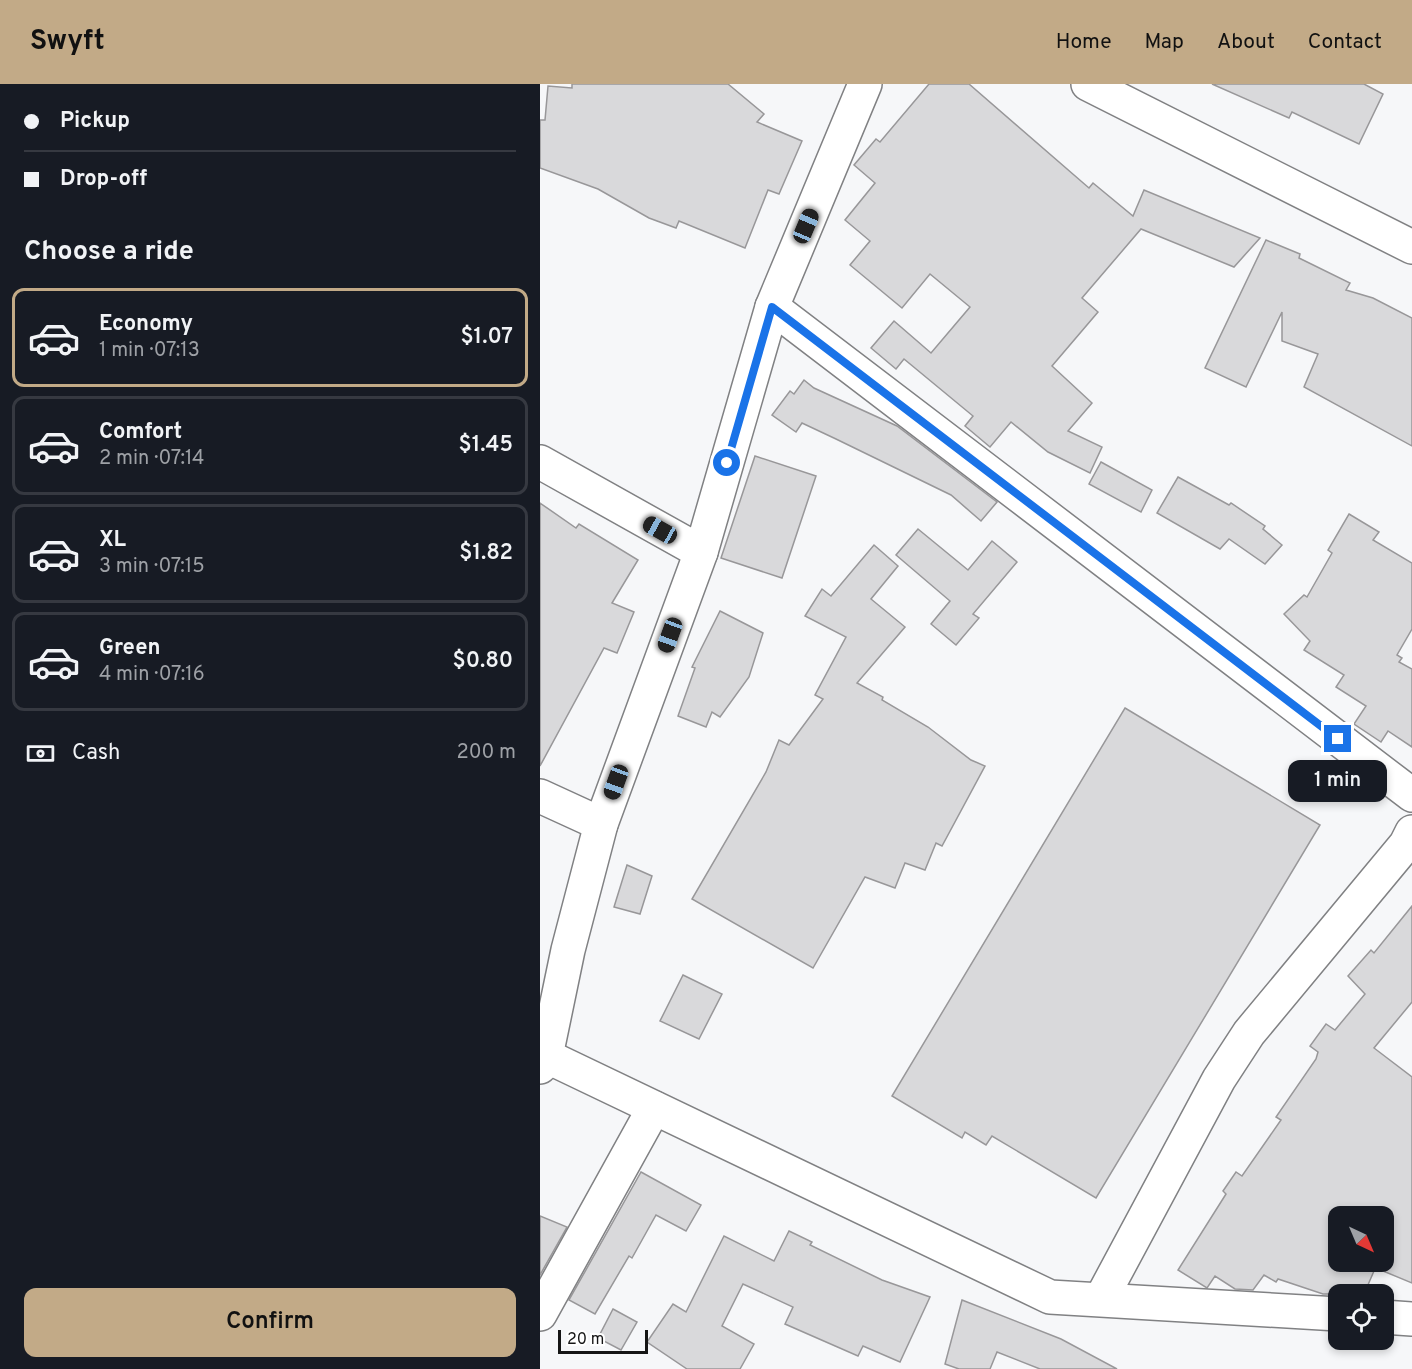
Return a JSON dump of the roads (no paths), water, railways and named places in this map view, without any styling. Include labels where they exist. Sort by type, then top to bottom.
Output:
[{"type":"street","points":[[865,84],[772,307],[700,552],[601,824],[568,950],[543,1061],[654,1108],[1050,1297],[1328,1313]]},
{"type":"street","points":[[1088,84],[1407,238]]},
{"type":"street","points":[[772,307],[1412,795]]},
{"type":"street","points":[[540,462],[700,552]]},
{"type":"street","points":[[540,796],[601,824]]},
{"type":"street","points":[[1101,1299],[1219,1079],[1249,1033],[1406,844],[1412,832]]},
{"type":"street","points":[[540,1314],[654,1108]]},
{"type":"street","points":[[1394,1318],[1412,1319]]}]
